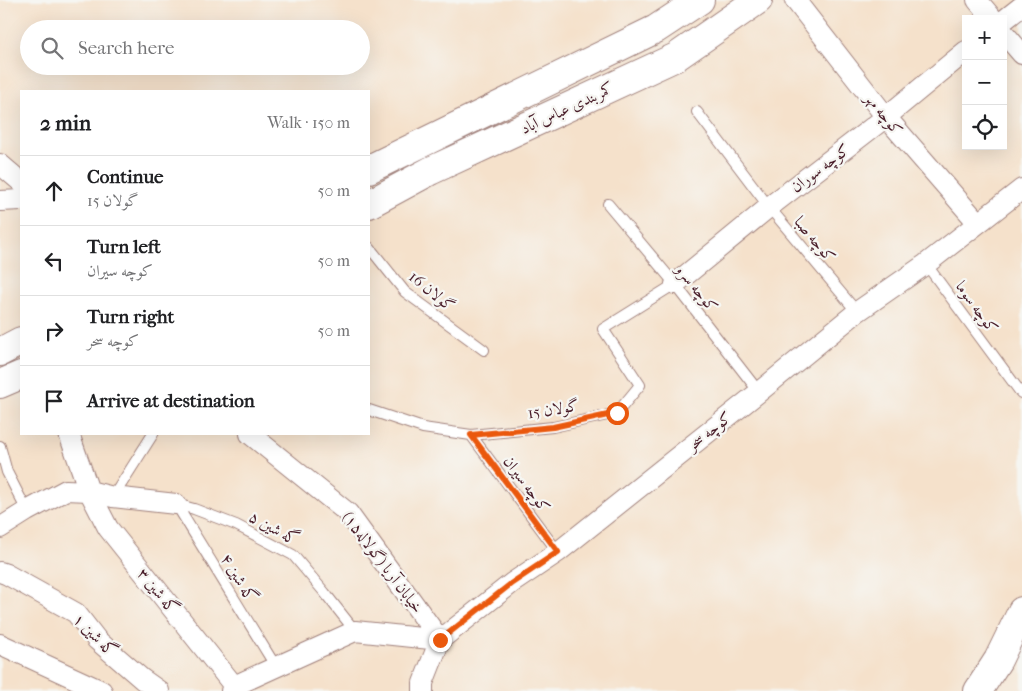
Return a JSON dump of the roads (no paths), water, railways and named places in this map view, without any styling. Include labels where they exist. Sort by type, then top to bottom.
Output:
[{"type":"main road","name":"کمربندی عباس آباد","points":[[370,169],[656,29],[700,0]]},
{"type":"main road","name":"کمربندی عباس آباد","points":[[370,203],[430,172],[676,57],[758,0]]},
{"type":"main road","points":[[0,352],[20,342]]},
{"type":"main road","points":[[0,384],[20,374]]},
{"type":"main road","points":[[978,691],[998,660],[1022,611]]},
{"type":"street","name":"کوچه مهر","points":[[795,0],[886,117],[978,223]]},
{"type":"street","points":[[977,0],[990,15]]},
{"type":"street","points":[[1007,18],[1022,6]]},
{"type":"street","points":[[1007,37],[1022,54]]},
{"type":"street","name":"کوچه سوران","points":[[675,284],[769,207],[886,117],[962,55]]},
{"type":"street","points":[[0,164],[20,181]]},
{"type":"street","name":"کوچه سحر","points":[[423,691],[422,683],[440,640],[512,583],[558,552],[760,392],[857,312],[926,264],[1022,189]]},
{"type":"street","points":[[0,200],[20,200]]},
{"type":"street","name":"گه شین ۳","points":[[69,435],[89,491],[108,528],[232,689]]},
{"type":"street","name":"خیابان آریا (گولاله۱۵)","points":[[251,435],[348,513],[440,640]]},
{"type":"street","points":[[0,528],[66,490],[89,491],[113,497],[176,504]]},
{"type":"street","name":"گه شین ۱","points":[[0,572],[14,578],[76,614],[97,640],[158,691]]},
{"type":"street","points":[[232,689],[355,631],[440,640]]},
{"type":"street","points":[[0,644],[102,691]]},
{"type":"lane","name":"کوچه صبا","points":[[697,112],[769,207],[857,312]]},
{"type":"lane","name":"کوچه سرو","points":[[608,204],[675,284],[760,392]]},
{"type":"lane","name":"گولان 16","points":[[370,248],[405,292],[484,350]]},
{"type":"lane","name":"کوچه سوما","points":[[926,264],[1021,393]]},
{"type":"lane","name":"گولان 15","points":[[370,410],[423,428],[471,435],[553,427],[617,413],[640,385],[603,329],[675,284]]},
{"type":"lane","points":[[113,497],[152,435]]},
{"type":"lane","name":"کوچه سیران","points":[[471,435],[558,552]]},
{"type":"lane","points":[[0,446],[7,472],[27,511]]},
{"type":"lane","name":"گه شین ۵","points":[[176,504],[236,525],[294,555],[355,631]]},
{"type":"lane","name":"گه شین ۴","points":[[176,504],[276,667]]}]
